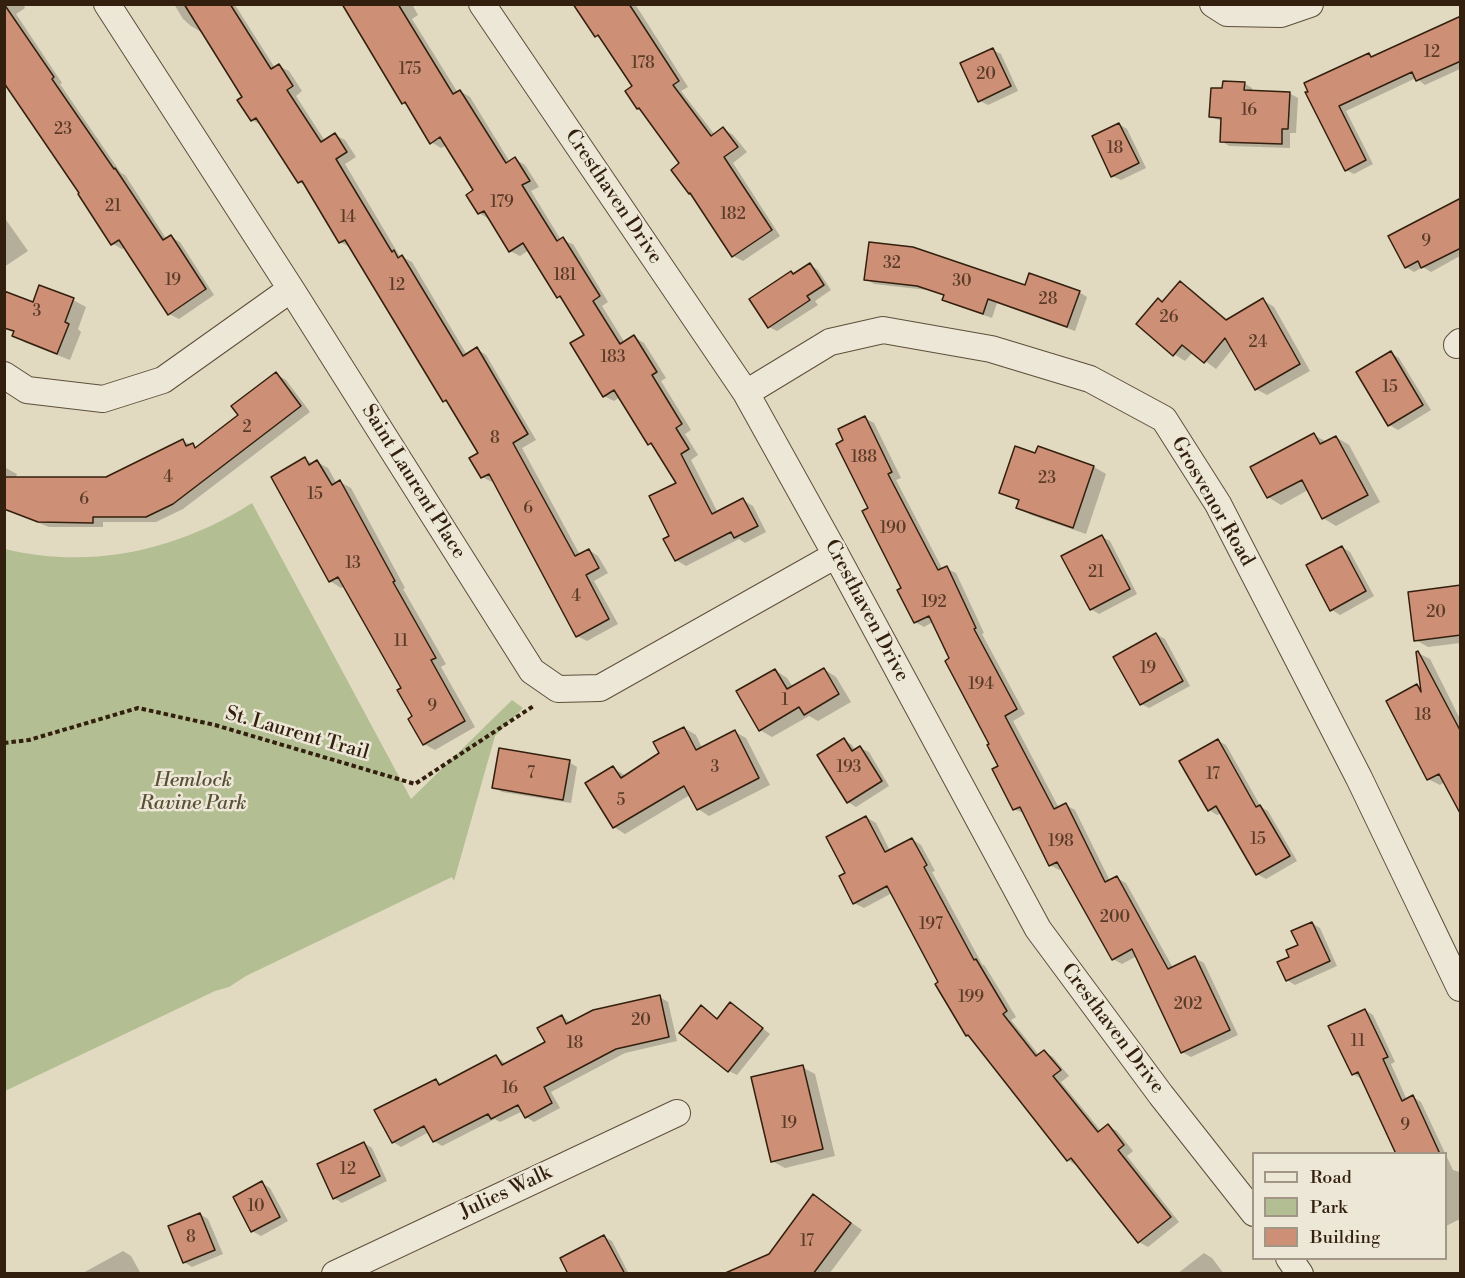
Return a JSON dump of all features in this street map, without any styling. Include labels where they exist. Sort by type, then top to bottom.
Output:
[{"type":"street","name":"Saint Laurent Place","points":[[107,4],[532,670],[558,689]]},
{"type":"street","name":"Cresthaven Drive","points":[[482,4],[746,393],[1038,929],[1161,1095],[1252,1210]]},
{"type":"street","points":[[1213,4],[1227,14],[1281,14],[1310,4]]},
{"type":"street","points":[[4,375],[27,390],[103,399],[163,380],[291,289]]},
{"type":"street","name":"Grosvenor Road","points":[[746,393],[830,342],[883,330],[991,348],[1090,379],[1164,419],[1223,515],[1359,778],[1461,988]]},
{"type":"street","points":[[558,689],[600,688],[836,555]]},
{"type":"street","name":"Julies Walk","points":[[335,1274],[677,1113]]},
{"type":"street","points":[[1290,1260],[1300,1274]]},
{"type":"path","name":"St. Laurent Trail","points":[[4,743],[29,740],[138,708],[215,725],[415,784],[558,689]]},
{"type":"green space","name":"Hemlock Ravine Park","points":[[252,503],[411,799],[512,700],[523,708],[495,736],[454,881],[452,877],[246,976],[229,987],[215,991],[5,1091],[5,549],[37,555],[70,557],[133,552],[195,533]]},
{"type":"building","points":[[4,4],[54,77],[52,79],[163,240],[171,235],[206,289],[168,315],[119,240],[111,245],[79,193],[4,83]]},
{"type":"building","points":[[184,4],[230,4],[271,69],[279,64],[293,86],[287,90],[321,142],[335,133],[347,152],[336,159],[392,252],[394,250],[398,258],[402,255],[463,356],[477,347],[528,434],[513,443],[575,556],[589,549],[599,568],[586,575],[609,619],[576,637],[489,474],[481,478],[469,458],[478,453],[446,400],[443,402],[345,240],[339,243],[302,181],[298,183],[256,118],[251,121],[237,100],[242,97]]},
{"type":"building","points":[[342,4],[398,4],[453,94],[460,90],[506,163],[515,157],[530,181],[522,185],[557,241],[563,237],[600,296],[593,301],[620,344],[634,335],[657,372],[652,375],[682,424],[676,428],[689,449],[681,454],[712,514],[743,498],[758,526],[734,538],[731,532],[675,561],[663,539],[669,536],[649,496],[676,483],[651,443],[648,445],[614,390],[603,397],[570,343],[584,335],[560,296],[557,298],[523,243],[509,252],[484,211],[478,214],[466,195],[473,190],[440,137],[430,144],[405,102],[402,104]]},
{"type":"building","points":[[573,4],[629,4],[679,81],[673,85],[711,136],[723,127],[738,147],[724,157],[772,230],[732,257],[690,193],[671,170],[679,163],[625,91],[632,86],[598,35],[595,37]]},
{"type":"building","points":[[1461,16],[1461,61],[1416,81],[1412,72],[1339,106],[1366,160],[1345,171],[1305,92],[1308,92],[1304,83],[1369,53],[1371,57]]},
{"type":"building","points":[[993,48],[1011,86],[978,102],[960,63]]},
{"type":"building","points":[[1223,81],[1245,82],[1244,90],[1290,92],[1288,129],[1282,129],[1282,144],[1220,142],[1221,118],[1209,117],[1211,88],[1222,88]]},
{"type":"building","points":[[1119,123],[1139,163],[1111,177],[1092,136]]},
{"type":"building","points":[[1461,198],[1461,248],[1421,268],[1418,261],[1405,268],[1388,236]]},
{"type":"building","points":[[869,242],[913,247],[1025,285],[1029,273],[1080,291],[1067,327],[988,299],[983,314],[942,300],[944,295],[917,286],[864,280]]},
{"type":"building","points":[[810,263],[824,285],[807,296],[810,300],[768,328],[749,299],[791,271],[793,274]]},
{"type":"building","points":[[1180,281],[1226,320],[1263,298],[1300,364],[1255,390],[1225,338],[1204,363],[1182,345],[1173,356],[1136,324],[1158,298],[1162,302]]},
{"type":"building","points":[[39,285],[74,298],[65,322],[69,324],[57,354],[12,336],[14,331],[4,328],[4,291],[33,302]]},
{"type":"building","points":[[1391,351],[1423,405],[1388,426],[1356,372]]},
{"type":"building","points":[[276,372],[301,406],[173,504],[146,517],[93,517],[93,523],[38,522],[4,509],[4,477],[106,477],[183,439],[186,446],[193,443],[195,448],[238,415],[231,406]]},
{"type":"building","points":[[865,416],[892,472],[888,474],[938,570],[947,566],[976,628],[974,629],[1017,709],[1005,716],[1054,809],[1066,803],[1105,882],[1117,876],[1168,969],[1195,956],[1230,1030],[1181,1053],[1132,949],[1112,960],[1057,862],[1049,866],[1020,807],[1013,810],[992,769],[998,766],[987,745],[989,744],[945,661],[949,658],[929,616],[914,623],[897,590],[901,588],[862,511],[868,508],[836,444],[843,440],[838,429]]},
{"type":"building","points":[[1314,433],[1320,444],[1336,436],[1368,495],[1322,519],[1302,480],[1267,498],[1250,467]]},
{"type":"building","points":[[1015,446],[1035,453],[1038,446],[1094,466],[1073,528],[1016,508],[1019,500],[999,493]]},
{"type":"building","points":[[305,457],[309,465],[317,460],[332,485],[340,480],[436,658],[431,660],[465,721],[423,745],[408,719],[412,716],[397,690],[401,688],[338,577],[329,582],[271,477]]},
{"type":"building","points":[[1102,535],[1130,589],[1090,610],[1061,556]]},
{"type":"building","points":[[1342,546],[1366,591],[1330,611],[1306,565]]},
{"type":"building","points":[[1461,585],[1461,635],[1414,641],[1408,592]]},
{"type":"building","points":[[1156,633],[1183,681],[1140,705],[1113,657]]},
{"type":"building","points":[[1418,651],[1461,732],[1461,815],[1439,774],[1427,780],[1386,701],[1417,684],[1421,692],[1416,652]]},
{"type":"building","points":[[824,668],[839,694],[804,715],[799,707],[759,731],[736,691],[775,669],[787,689]]},
{"type":"building","points":[[684,727],[696,750],[735,730],[759,778],[697,810],[684,786],[613,828],[585,783],[613,766],[621,778],[659,753],[653,742]]},
{"type":"building","points":[[844,738],[852,751],[860,746],[882,781],[847,803],[817,755]]},
{"type":"building","points":[[1218,739],[1256,807],[1260,805],[1290,856],[1256,875],[1216,806],[1208,811],[1179,761]]},
{"type":"building","points":[[499,748],[570,760],[563,800],[492,788]]},
{"type":"building","points":[[866,816],[885,852],[912,838],[927,865],[924,867],[974,960],[976,959],[1007,1011],[1003,1014],[1036,1056],[1044,1050],[1061,1070],[1053,1076],[1098,1132],[1108,1124],[1124,1145],[1118,1150],[1171,1217],[1138,1243],[1071,1158],[1067,1161],[968,1035],[966,1036],[935,984],[938,982],[887,886],[853,904],[839,876],[845,873],[826,837]]},
{"type":"building","points":[[1312,922],[1330,961],[1286,981],[1277,962],[1289,957],[1286,950],[1298,945],[1291,931]]},
{"type":"building","points":[[660,995],[669,1037],[616,1049],[544,1087],[552,1103],[525,1118],[518,1105],[491,1119],[488,1114],[433,1142],[424,1126],[392,1143],[374,1110],[436,1079],[439,1085],[496,1055],[502,1065],[545,1042],[537,1028],[562,1015],[566,1024],[593,1010]]},
{"type":"building","points":[[730,1002],[763,1028],[728,1072],[679,1033],[701,1005],[717,1019]]},
{"type":"building","points":[[1365,1009],[1388,1057],[1383,1059],[1402,1101],[1413,1095],[1439,1152],[1395,1152],[1358,1072],[1352,1075],[1328,1026]]},
{"type":"building","points":[[803,1065],[823,1149],[771,1162],[751,1077]]},
{"type":"building","points":[[364,1142],[380,1176],[333,1199],[317,1164]]},
{"type":"building","points":[[262,1181],[280,1217],[251,1232],[233,1197]]},
{"type":"building","points":[[813,1194],[851,1223],[813,1274],[723,1274],[769,1254]]},
{"type":"building","points":[[200,1213],[215,1250],[183,1263],[168,1226]]},
{"type":"building","points":[[604,1235],[625,1274],[568,1274],[560,1258]]}]
